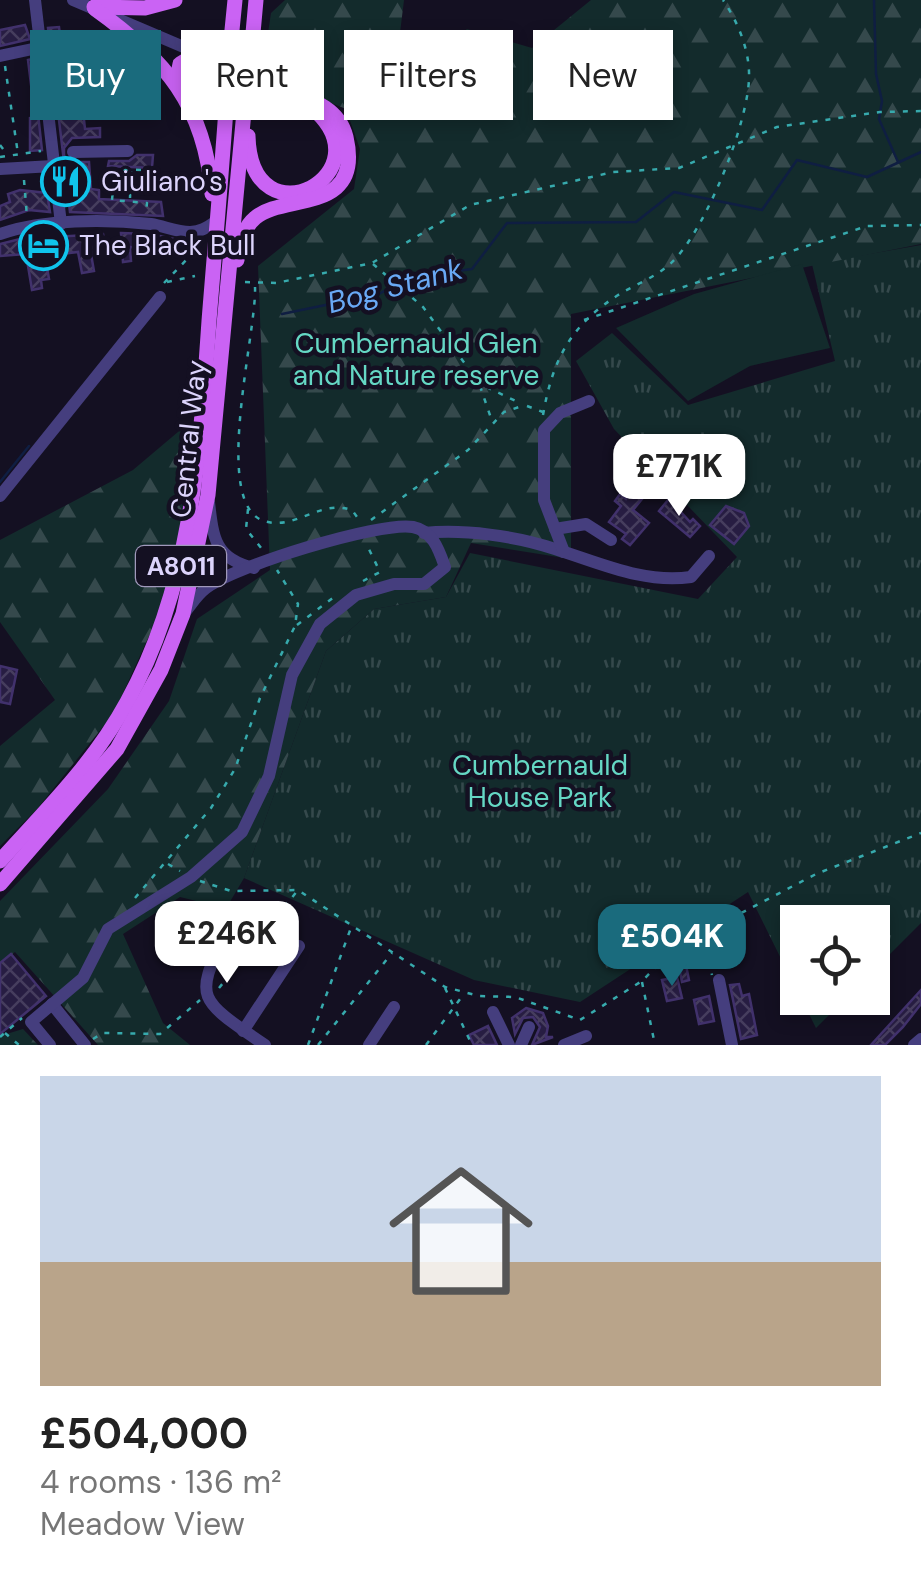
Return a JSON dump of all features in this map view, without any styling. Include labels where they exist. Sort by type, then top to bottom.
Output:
[{"type":"main road","points":[[98,11],[145,8],[174,0]]},
{"type":"main road","name":"Central Way","points":[[0,861],[104,740],[154,650],[169,609],[191,507],[234,0]]},
{"type":"main road","name":"Central Way","points":[[253,30],[256,0]]},
{"type":"main road","points":[[98,11],[142,43],[176,83],[205,146],[218,218]]},
{"type":"main road","points":[[176,83],[181,63]]},
{"type":"main road","points":[[223,346],[238,253],[248,226],[271,208],[318,200],[338,183],[345,167],[346,139],[337,119],[324,108]]},
{"type":"main road","name":"Central Way","points":[[0,884],[117,750],[161,670],[183,614],[208,495],[246,120]]},
{"type":"main road","points":[[248,120],[248,141],[258,176],[279,192],[308,191],[332,170],[334,140],[322,120]]},
{"type":"street","points":[[35,0],[39,30]]},
{"type":"street","points":[[74,0],[181,47]]},
{"type":"street","points":[[2,60],[30,51]]},
{"type":"street","points":[[53,120],[61,224]]},
{"type":"street","points":[[0,169],[24,168],[58,155],[128,151]]},
{"type":"street","points":[[0,234],[61,224],[152,224],[188,232],[203,231],[218,218]]},
{"type":"street","points":[[0,496],[162,290]]},
{"type":"street","points":[[564,552],[544,500],[544,430],[560,413],[589,402]]},
{"type":"street","points":[[208,495],[213,540],[221,553],[264,565]]},
{"type":"street","points":[[556,529],[586,524],[611,540]]},
{"type":"street","points":[[50,1045],[30,1022],[83,978],[108,930],[191,877],[242,832],[269,776],[292,675],[320,624],[356,596],[394,584],[424,584],[445,567],[435,540],[414,527],[360,533],[205,588],[183,614]]},
{"type":"street","points":[[424,533],[448,531],[564,552],[602,566],[671,580],[691,577],[708,556]]},
{"type":"street","points":[[233,916],[205,979],[206,995],[210,1007],[265,1045]]},
{"type":"street","points":[[243,1030],[300,946]]},
{"type":"street","points":[[719,980],[732,1045]]},
{"type":"street","points":[[56,1002],[84,1044]]},
{"type":"street","points":[[369,1045],[394,1007]]},
{"type":"street","points":[[493,1012],[509,1045]]},
{"type":"street","points":[[521,1045],[529,1027]]},
{"type":"street","points":[[564,1045],[586,1036]]},
{"type":"street","points":[[914,1045],[921,1039]]},
{"type":"path","points":[[544,430],[543,412],[563,347],[582,321],[668,266],[684,249],[716,193],[746,106],[750,74],[744,39],[723,0]]},
{"type":"path","points":[[2,60],[18,154]]},
{"type":"path","points":[[245,282],[256,285],[372,263],[470,205],[613,172],[680,168],[777,127],[880,112],[921,112]]},
{"type":"path","points":[[0,145],[8,156]]},
{"type":"path","points":[[0,157],[58,155]]},
{"type":"path","points":[[24,168],[28,228]]},
{"type":"path","points":[[141,170],[115,169],[112,200],[147,203],[146,218]]},
{"type":"path","points":[[130,199],[131,170]]},
{"type":"path","points":[[582,321],[867,226],[921,225]]},
{"type":"path","points":[[162,290],[194,253],[196,245],[188,232]]},
{"type":"path","points":[[372,263],[422,307],[480,384],[492,421]]},
{"type":"path","points":[[162,290],[195,276]]},
{"type":"path","points":[[256,285],[238,435],[241,492],[248,508],[246,529],[259,544],[264,565],[298,604],[296,626],[260,698],[235,769],[168,864],[231,892],[298,890],[445,986],[464,994],[515,997],[580,1020],[642,980],[666,954],[700,934],[816,874],[921,833]]},
{"type":"path","points":[[480,384],[543,412]]},
{"type":"path","points":[[248,508],[268,523],[286,523],[315,509],[340,506],[352,510],[364,526],[468,450],[492,421],[514,406],[524,405]]},
{"type":"path","points":[[360,533],[379,565]]},
{"type":"path","points":[[84,1044],[104,1033],[160,1034],[206,995],[216,993],[298,890]]},
{"type":"path","points":[[308,1045],[352,926]]},
{"type":"path","points":[[700,934],[708,971],[719,980]]},
{"type":"path","points":[[318,1045],[392,952]]},
{"type":"path","points":[[642,980],[656,1045]]},
{"type":"path","points":[[445,986],[472,1045]]},
{"type":"path","points":[[426,1045],[464,994]]},
{"type":"path","points":[[5,1033],[20,1045]]},
{"type":"green space","name":"Cumbernauld Glen and Nature reserve","points":[[285,0],[404,0],[400,30],[344,30],[344,108],[324,100],[324,30],[269,30],[271,13]]},
{"type":"green space","name":"Cumbernauld Glen and Nature reserve","points":[[591,0],[921,0],[921,244],[571,314],[571,559],[471,543],[446,597],[374,609],[326,651],[244,878],[228,905],[225,908],[180,897],[123,934],[163,1023],[190,1045],[98,1045],[15,952],[0,963],[0,901],[108,789],[169,701],[197,619],[270,570],[258,266],[354,189],[360,149],[350,120],[513,120],[513,42],[533,47],[533,120],[673,120],[673,30],[554,30]]},
{"type":"green space","name":"Cumbernauld House Park","points":[[921,245],[921,923],[890,954],[890,905],[780,905],[780,957],[748,892],[580,1002],[474,980],[244,878],[326,651],[374,609],[446,597],[470,553],[698,599],[737,557],[614,429],[576,361],[612,333],[688,405],[835,361],[812,264]]},
{"type":"green space","points":[[802,264],[830,348],[750,366],[688,401],[616,328],[694,294]]},
{"type":"green space","points":[[191,421],[185,520],[164,603],[114,713],[37,809],[0,846],[0,746],[55,700],[0,622],[0,540],[133,470]]},
{"type":"green space","points":[[810,1015],[829,1015],[816,1028]]},
{"type":"green space","points":[[23,1029],[38,1045],[0,1045],[0,1036]]},
{"type":"building","points":[[25,25],[30,39],[0,46],[0,30]]},
{"type":"building","points":[[30,120],[39,120],[42,150],[30,151]]},
{"type":"building","points":[[59,120],[84,120],[85,129],[100,128],[100,137],[72,138],[64,148],[64,156],[72,162],[89,162],[91,189],[99,190],[99,199],[161,202],[163,216],[70,212]]},
{"type":"building","points":[[137,155],[153,155],[152,168],[108,166],[109,161],[129,161]]},
{"type":"building","points":[[20,190],[47,193],[50,212],[29,210],[0,220],[0,206],[10,202],[8,194]]},
{"type":"building","points":[[121,233],[189,242],[181,253],[130,247],[131,261],[123,262]]},
{"type":"building","points":[[103,234],[106,251],[91,254],[94,271],[82,273],[78,252],[45,256],[49,279],[41,280],[42,288],[32,290],[26,254],[0,256],[0,244],[20,239]]},
{"type":"building","points":[[648,470],[663,481],[655,491],[651,488],[633,510],[649,523],[630,545],[622,539],[626,534],[609,522],[621,506],[615,501],[620,494],[626,499]]},
{"type":"building","points":[[669,499],[690,522],[693,519],[700,526],[690,537],[659,511]]},
{"type":"building","points":[[726,506],[744,513],[749,526],[734,544],[710,525]]},
{"type":"building","points":[[0,666],[17,670],[10,704],[0,702]]},
{"type":"building","points":[[11,954],[46,996],[0,1034],[0,963]]},
{"type":"building","points":[[684,955],[689,980],[682,982],[677,957]]},
{"type":"building","points":[[677,977],[682,998],[667,1001],[662,980]]},
{"type":"building","points":[[739,984],[742,996],[749,994],[757,1035],[741,1039],[730,985]]},
{"type":"building","points":[[921,990],[921,1004],[903,1027],[885,1045],[871,1045]]},
{"type":"building","points":[[709,996],[714,1021],[699,1024],[694,1000]]},
{"type":"building","points":[[526,1008],[543,1013],[548,1026],[546,1037],[553,1037],[532,1045],[540,1027],[533,1017],[523,1018],[515,1034],[512,1018]]},
{"type":"building","points":[[488,1026],[497,1045],[474,1045],[469,1035]]},
{"type":"waterway","points":[[874,0],[876,74],[882,101],[879,119],[898,162]]},
{"type":"waterway","name":"Bog Stank","points":[[282,314],[379,294],[407,278],[472,269],[507,223],[636,222],[674,192],[762,210],[797,160],[867,177],[921,152]]},
{"type":"waterway","name":"Bog Stank","points":[[0,482],[29,446]]},
{"type":"place","name":"Giuliano's","points":[[66,181]]},
{"type":"place","name":"The Black Bull","points":[[44,245]]}]
